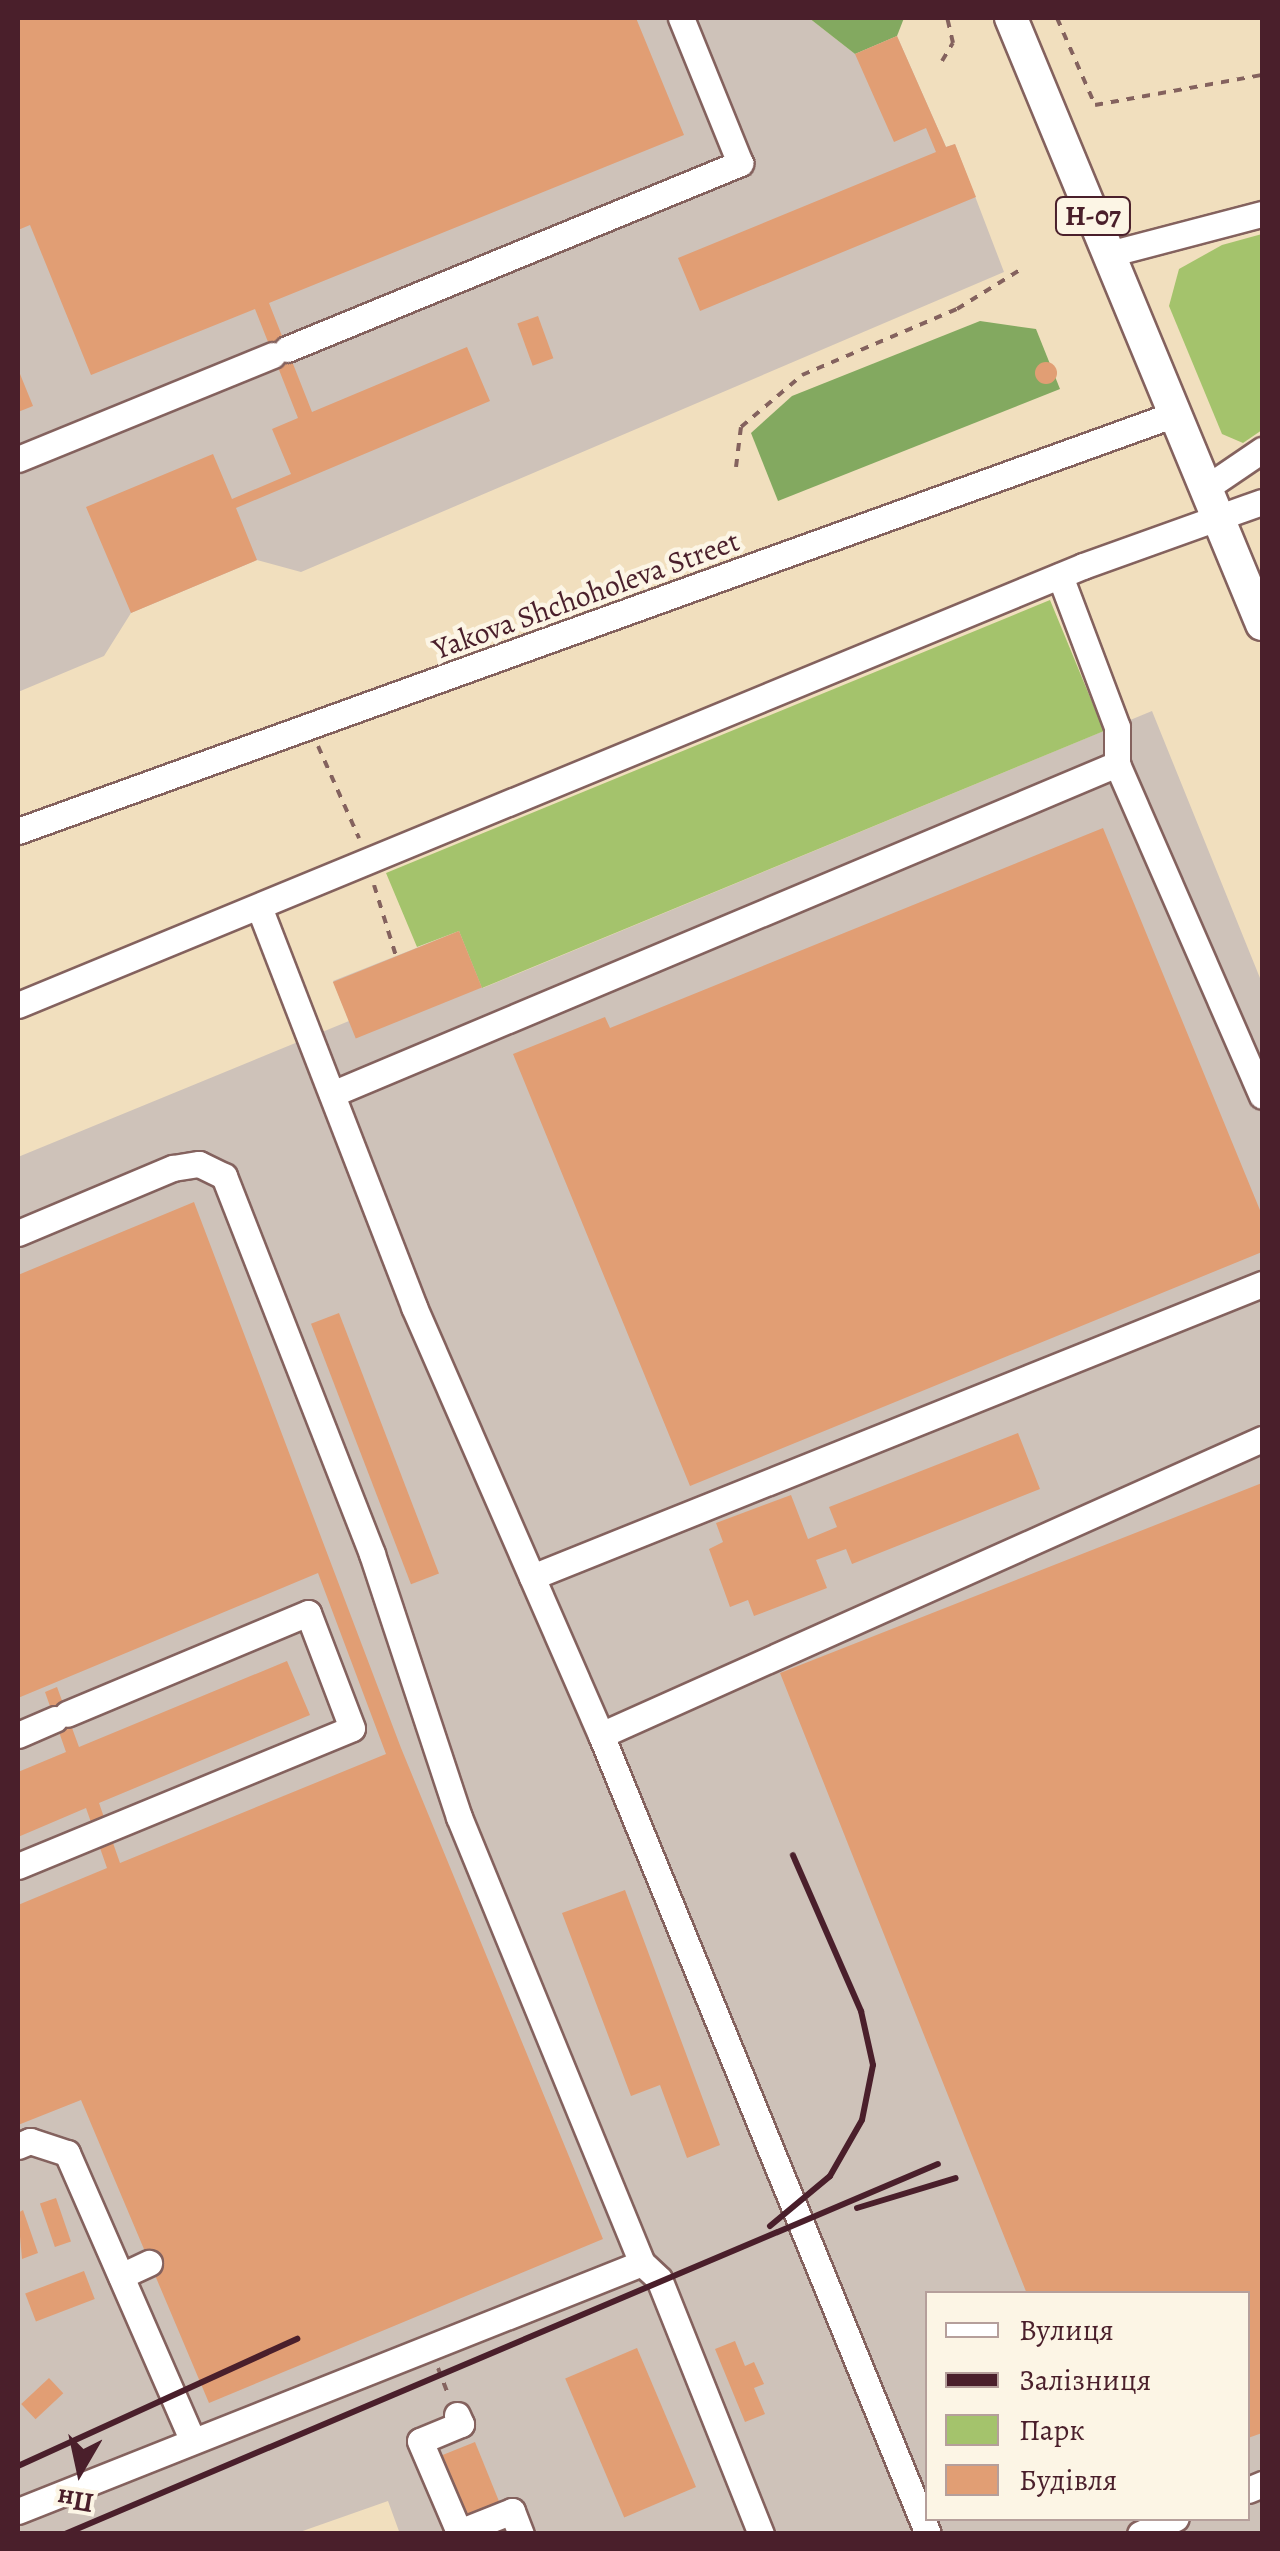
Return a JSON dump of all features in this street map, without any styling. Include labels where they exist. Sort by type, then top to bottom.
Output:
[{"type":"main road","name":"Н-07","points":[[1011,18],[1262,624]]},
{"type":"street","points":[[18,460],[740,163],[680,18]]},
{"type":"street","points":[[1109,254],[1262,214]]},
{"type":"street","name":"Yakova Shchoholeva Street","points":[[18,831],[1175,414]]},
{"type":"street","points":[[1206,488],[1262,450]]},
{"type":"street","points":[[18,1005],[1060,576],[1262,502]]},
{"type":"street","points":[[1060,576],[1117,727],[1117,764],[1262,1096]]},
{"type":"street","points":[[332,1094],[1117,764]]},
{"type":"street","points":[[259,907],[414,1307],[601,1735],[928,2534]]},
{"type":"street","points":[[18,1233],[173,1168],[198,1164],[224,1176],[372,1554],[459,1817],[642,2262],[659,2279],[762,2534]]},
{"type":"street","points":[[532,1577],[1262,1284]]},
{"type":"street","points":[[601,1735],[1262,1439]]},
{"type":"street","points":[[18,1735],[308,1613],[352,1728],[18,1866]]},
{"type":"street","points":[[18,2146],[30,2141],[67,2153],[193,2442]]},
{"type":"street","points":[[18,2512],[642,2262]]},
{"type":"street","points":[[120,2276],[149,2263]]},
{"type":"street","points":[[457,2415],[461,2424],[420,2441],[459,2532],[512,2511],[521,2534]]},
{"type":"street","points":[[1140,2534],[1169,2521]]},
{"type":"path","points":[[942,61],[953,43],[947,18]]},
{"type":"path","points":[[1057,18],[1095,105],[1262,75]]},
{"type":"path","points":[[736,467],[741,427],[802,375],[958,308],[1023,268]]},
{"type":"path","points":[[310,728],[358,834]]},
{"type":"path","points":[[368,863],[396,956]]},
{"type":"path","points":[[430,2347],[457,2415]]},
{"type":"shaded area","points":[[18,18],[809,18],[855,54],[897,36],[946,147],[955,144],[1004,272],[301,572],[257,560],[131,613],[104,656],[18,692]]},
{"type":"shaded area","points":[[1152,711],[1262,983],[1262,2533],[400,2534],[388,2501],[297,2533],[18,2534],[18,1157],[349,1021],[333,981],[459,931],[483,988]]},
{"type":"green space","points":[[809,18],[904,18],[897,36],[855,54]]},
{"type":"green space","points":[[1262,234],[1262,430],[1243,443],[1222,434],[1169,306],[1179,269],[1222,245]]},
{"type":"green space","points":[[980,321],[1036,329],[1060,389],[778,501],[751,433],[792,396]]},
{"type":"green space","points":[[1050,600],[1104,731],[482,988],[459,931],[417,947],[386,873]]},
{"type":"building","points":[[18,18],[636,18],[684,135],[269,303],[312,412],[467,347],[490,401],[236,508],[257,560],[131,613],[86,507],[213,454],[232,499],[291,474],[272,429],[298,418],[255,309],[91,375],[30,225],[18,230]]},
{"type":"building","points":[[897,36],[946,147],[955,144],[976,197],[700,311],[678,258],[936,152],[926,128],[894,142],[855,54]]},
{"type":"building","points":[[538,316],[553,358],[533,366],[517,324]]},
{"type":"building","points":[[1042,362],[1050,362],[1057,373],[1050,384],[1042,384],[1035,377],[1035,369]]},
{"type":"building","points":[[18,369],[33,406],[18,412]]},
{"type":"building","points":[[1103,828],[1262,1215],[1262,1252],[690,1486],[513,1054],[605,1017],[610,1028]]},
{"type":"building","points":[[459,931],[482,988],[356,1039],[333,982]]},
{"type":"building","points":[[194,1202],[401,1748],[603,2239],[209,2403],[81,2100],[18,2125],[18,1905],[107,1868],[86,1808],[18,1837],[18,1772],[66,1752],[45,1692],[57,1687],[79,1747],[287,1661],[310,1715],[99,1803],[120,1863],[386,1754],[318,1573],[18,1698],[18,1275]]},
{"type":"building","points":[[339,1313],[439,1573],[411,1584],[311,1324]]},
{"type":"building","points":[[1018,1433],[1040,1489],[852,1564],[846,1549],[816,1560],[827,1588],[754,1616],[748,1600],[730,1607],[709,1549],[723,1542],[716,1523],[791,1495],[808,1539],[837,1527],[829,1507]]},
{"type":"building","points":[[1262,1483],[1262,2433],[1250,2437],[1250,2291],[1026,2291],[780,1673]]},
{"type":"building","points":[[625,1890],[720,2145],[687,2158],[660,2085],[631,2096],[562,1913]]},
{"type":"building","points":[[56,2198],[71,2241],[55,2247],[40,2204]]},
{"type":"building","points":[[23,2210],[38,2253],[22,2259],[18,2213]]},
{"type":"building","points":[[84,2271],[95,2299],[36,2322],[25,2294]]},
{"type":"building","points":[[735,2341],[745,2366],[754,2362],[764,2384],[754,2388],[765,2414],[745,2422],[715,2349]]},
{"type":"building","points":[[637,2348],[696,2487],[624,2517],[565,2378]]},
{"type":"building","points":[[49,2378],[63,2393],[36,2419],[21,2404]]},
{"type":"building","points":[[475,2442],[500,2504],[468,2517],[443,2455]]},
{"type":"railway","points":[[770,2226],[830,2176],[862,2120],[873,2065],[861,2011],[793,1855]]},
{"type":"railway","points":[[65,2534],[938,2164]]},
{"type":"railway","points":[[857,2208],[956,2178]]},
{"type":"railway","points":[[18,2466],[297,2339]]}]
